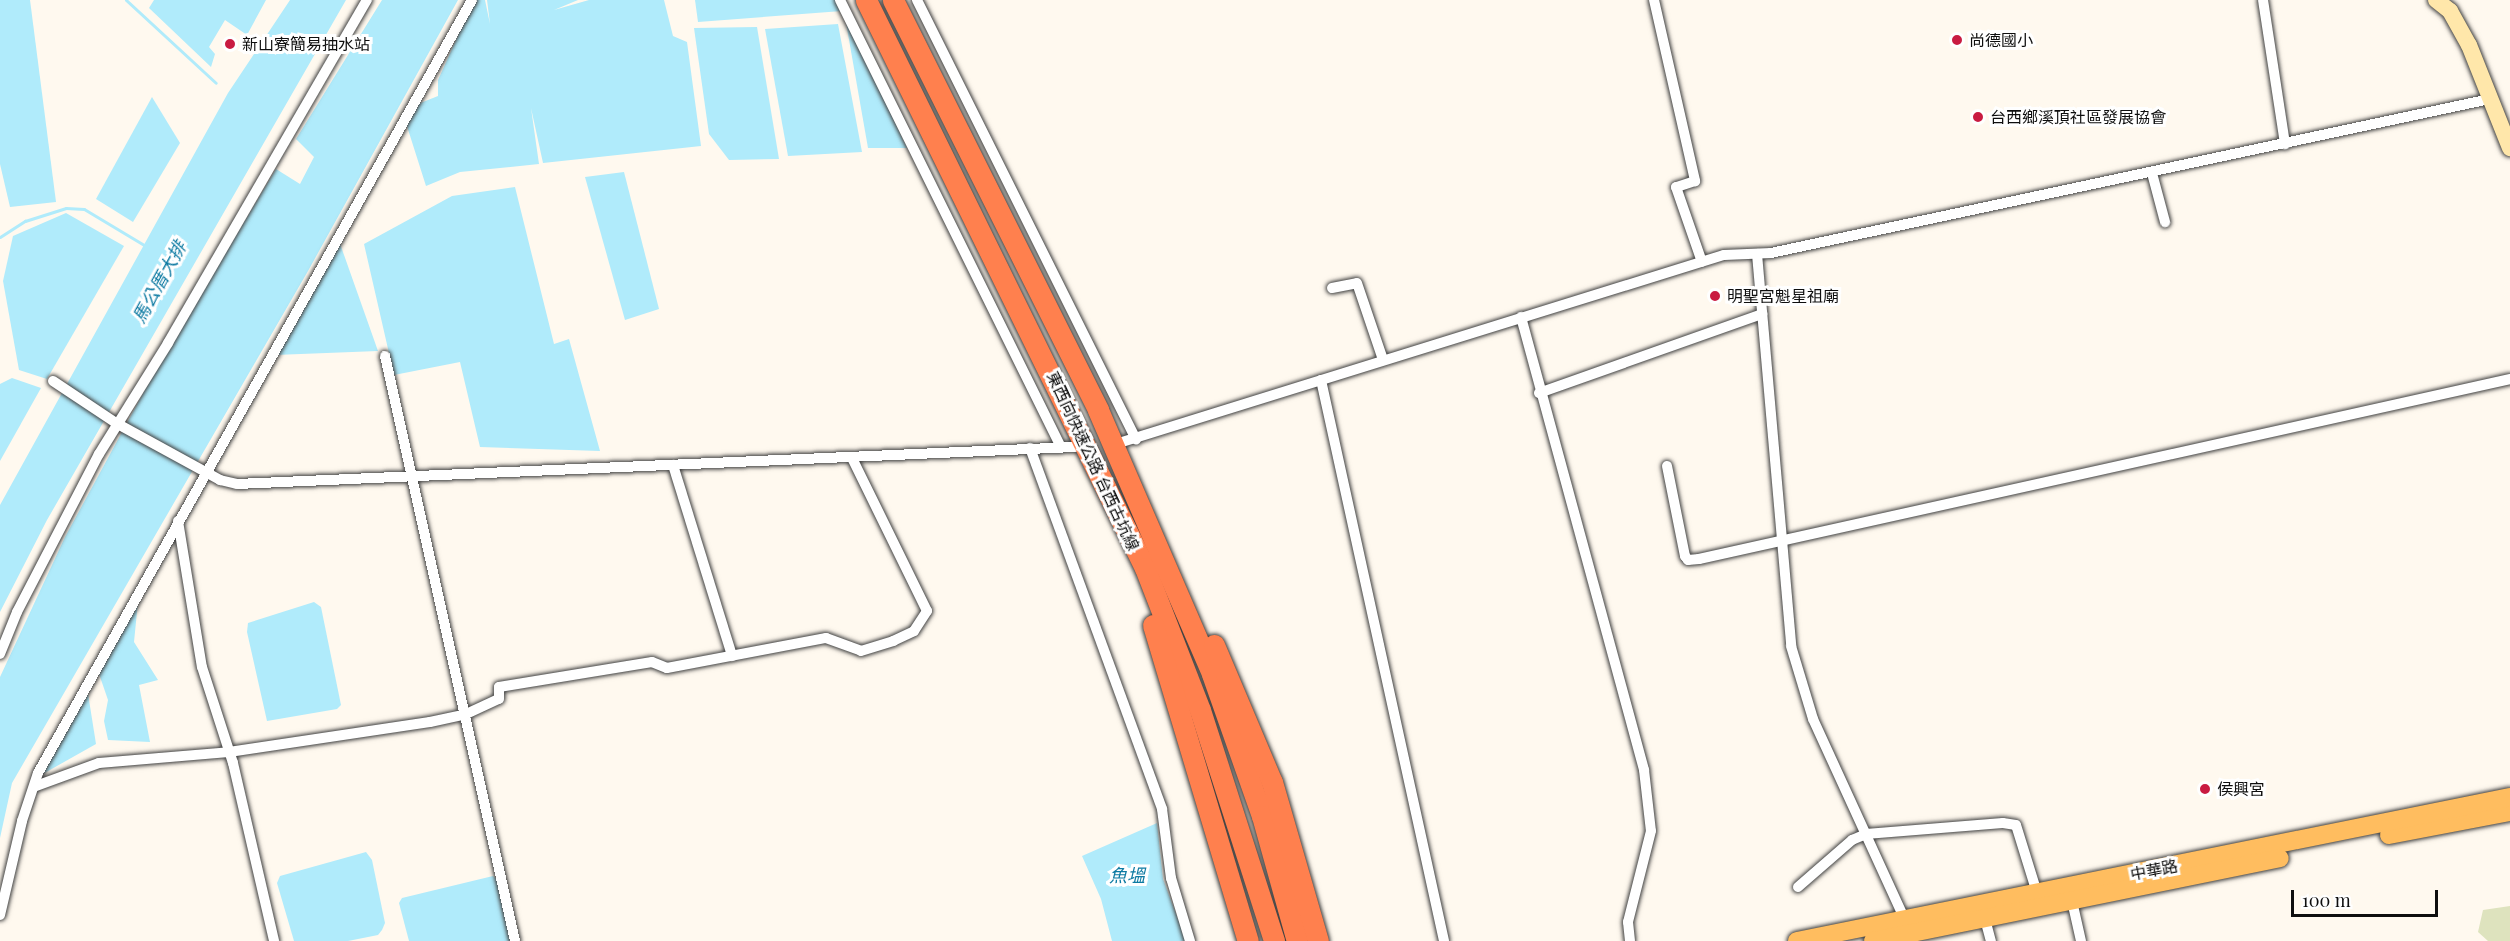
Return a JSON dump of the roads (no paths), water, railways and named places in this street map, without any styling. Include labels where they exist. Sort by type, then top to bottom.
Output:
[{"type":"highway","name":"東西向快速公路 台西古坑線","points":[[866,0],[1011,291],[1144,568],[1200,710],[1274,940]]},
{"type":"highway","name":"東西向快速公路 台西古坑線","points":[[893,0],[1098,410],[1212,674],[1262,816],[1297,940]]},
{"type":"highway","points":[[1098,410],[1229,676],[1272,782],[1318,941]]},
{"type":"highway","points":[[1077,426],[1144,598],[1248,941]]},
{"type":"main road","name":"中華路","points":[[1797,941],[1908,926],[2037,893],[2510,797]]},
{"type":"main road","name":"中華路","points":[[1873,941],[1908,926],[1941,934],[1985,919],[2510,812]]},
{"type":"street","points":[[0,654],[17,612],[116,423],[168,343],[367,0]]},
{"type":"street","points":[[0,915],[22,821],[36,786],[38,773],[178,521],[209,473],[472,0]]},
{"type":"street","points":[[840,0],[1061,447]]},
{"type":"street","points":[[917,0],[1136,439]]},
{"type":"street","points":[[1654,0],[1695,181],[1676,187],[1702,262]]},
{"type":"street","points":[[2263,0],[2284,144]]},
{"type":"street","points":[[2436,0],[2450,11],[2469,45],[2510,148]]},
{"type":"street","points":[[1122,442],[1724,255],[1757,254],[2152,173],[2490,99]]},
{"type":"street","points":[[2152,173],[2164,222]]},
{"type":"street","points":[[1757,254],[1791,646],[1813,719],[1908,926]]},
{"type":"street","points":[[1332,288],[1357,283],[1383,360]]},
{"type":"street","points":[[1539,393],[1762,314]]},
{"type":"street","points":[[1521,317],[1539,393],[1593,573],[1644,770],[1651,831],[1628,922],[1630,941]]},
{"type":"street","points":[[385,356],[409,477],[515,941]]},
{"type":"street","points":[[1667,466],[1688,560],[2510,379]]},
{"type":"street","points":[[1321,380],[1444,941]]},
{"type":"street","points":[[53,381],[116,423],[209,473],[237,484],[1075,447]]},
{"type":"street","points":[[1030,448],[1162,809],[1173,890],[1190,941]]},
{"type":"street","points":[[36,786],[99,763],[229,752],[464,715],[499,699],[499,687],[652,662],[667,668],[826,638],[861,651],[914,631],[924,619],[927,611],[852,458]]},
{"type":"street","points":[[674,465],[732,656]]},
{"type":"street","points":[[178,521],[202,666],[229,752],[274,941]]},
{"type":"street","points":[[1798,887],[1852,840],[1866,834],[2003,823],[2016,825],[2037,893]]},
{"type":"street","points":[[2072,901],[2082,941]]},
{"type":"street","points":[[1985,919],[1990,941]]},
{"type":"water","points":[[0,0],[30,0],[56,202],[10,207],[0,164]]},
{"type":"water","points":[[154,0],[266,0],[247,35],[225,20],[209,47],[215,54],[211,67],[149,8]]},
{"type":"water","name":"馬公厝大排","points":[[290,0],[346,0],[47,520],[0,612],[0,505],[228,93]]},
{"type":"water","points":[[382,0],[458,0],[308,271],[12,783],[0,838],[0,677],[65,537],[165,353],[276,169],[300,184],[314,157],[296,139]]},
{"type":"water","points":[[474,0],[485,0],[490,24],[487,0],[578,0],[554,10],[589,0],[664,0],[673,36],[687,42],[701,146],[543,163],[531,108],[539,164],[460,172],[426,186],[405,120],[413,106],[438,96],[438,80]]},
{"type":"water","points":[[695,0],[837,0],[842,11],[698,22]]},
{"type":"water","points":[[845,17],[907,148],[868,148]]},
{"type":"water","points":[[838,24],[862,152],[788,156],[765,29]]},
{"type":"water","points":[[757,27],[779,159],[729,160],[709,134],[694,28]]},
{"type":"water","points":[[152,97],[180,143],[133,222],[96,199]]},
{"type":"water","points":[[624,172],[659,309],[625,320],[585,177]]},
{"type":"water","points":[[515,187],[554,344],[569,339],[600,451],[480,447],[460,362],[394,375],[364,244],[452,196]]},
{"type":"water","points":[[66,213],[124,246],[47,379],[19,370],[3,281],[13,236]]},
{"type":"water","points":[[338,238],[378,351],[275,355]]},
{"type":"water","points":[[12,378],[41,388],[0,461],[0,384]]},
{"type":"water","points":[[139,592],[134,642],[158,680],[139,685],[150,742],[108,740],[104,721],[108,700],[97,668]]},
{"type":"water","points":[[314,602],[321,607],[341,705],[337,709],[267,721],[247,632],[248,623]]},
{"type":"water","points":[[86,681],[96,744],[41,775]]},
{"type":"water","name":"魚塭","points":[[1157,823],[1163,879],[1186,941],[1112,941],[1101,899],[1082,856]]},
{"type":"water","points":[[366,852],[372,860],[385,923],[378,935],[348,941],[294,941],[277,883],[280,876]]},
{"type":"water","points":[[493,876],[504,886],[515,941],[409,941],[399,903],[402,898]]},
{"type":"waterway","points":[[126,0],[216,83]]},
{"type":"waterway","points":[[0,237],[25,221],[66,208],[84,209],[144,245]]},
{"type":"place","name":"尚德國小","points":[[1957,40]]},
{"type":"place","name":"新山寮簡易抽水站","points":[[230,44]]},
{"type":"place","name":"台西鄉溪頂社區發展協會","points":[[1978,117]]},
{"type":"place","name":"明聖宮魁星祖廟","points":[[1715,296]]},
{"type":"place","name":"侯興宮","points":[[2205,789]]}]
